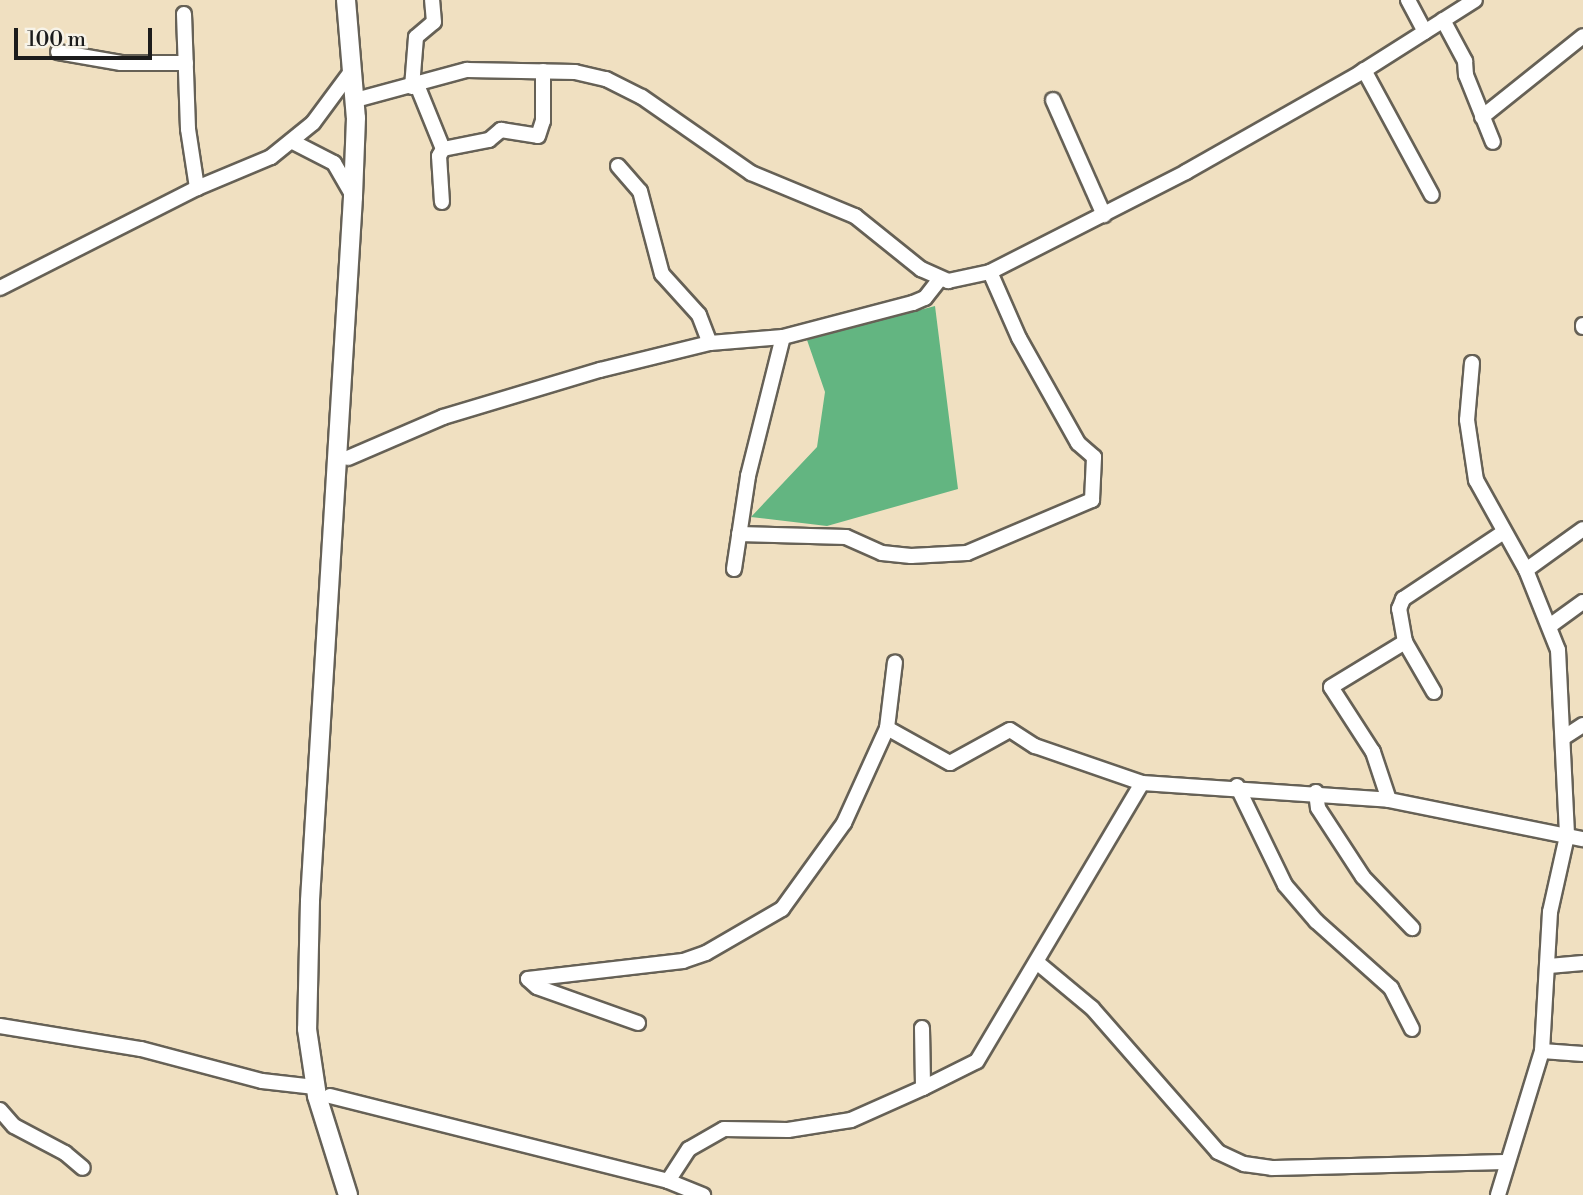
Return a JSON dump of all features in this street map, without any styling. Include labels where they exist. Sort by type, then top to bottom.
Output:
[{"type":"main road","points":[[346,0],[353,69],[353,197],[310,901],[307,1029],[348,1195]]},
{"type":"main road","points":[[355,0],[363,98],[348,458],[322,901],[319,1028],[323,1091],[360,1195]]},
{"type":"street","points":[[432,0],[434,22],[416,37],[414,86],[443,149]]},
{"type":"street","points":[[1408,0],[1425,32]]},
{"type":"street","points":[[348,458],[443,417],[710,343],[783,337],[913,303],[925,298],[940,279],[990,272],[1104,215],[1364,70],[1475,0]]},
{"type":"street","points":[[184,14],[188,130],[197,188]]},
{"type":"street","points":[[1443,20],[1467,65],[1482,117],[1493,142]]},
{"type":"street","points":[[1482,117],[1583,36]]},
{"type":"street","points":[[58,52],[121,63],[186,63]]},
{"type":"street","points":[[0,288],[197,188],[271,157],[293,142],[331,102],[353,69]]},
{"type":"street","points":[[1364,70],[1432,195]]},
{"type":"street","points":[[363,98],[467,71],[542,71],[606,79],[642,97],[751,173],[855,216],[940,279]]},
{"type":"street","points":[[442,202],[439,156],[443,149],[489,140],[501,130],[538,135],[543,121],[542,71]]},
{"type":"street","points":[[1053,100],[1104,215]]},
{"type":"street","points":[[293,142],[334,163],[349,182],[353,197]]},
{"type":"street","points":[[618,166],[640,191],[662,274],[699,315],[710,343]]},
{"type":"street","points":[[739,534],[846,537],[882,554],[911,556],[967,553],[1092,500],[1094,457],[1078,443],[1019,338],[990,272]]},
{"type":"street","points":[[734,569],[739,534],[783,337]]},
{"type":"street","points":[[1472,363],[1467,420],[1476,480],[1526,570],[1552,625],[1558,650],[1567,836],[1550,912],[1549,966],[1542,1051],[1498,1195]]},
{"type":"street","points":[[1526,570],[1583,529]]},
{"type":"street","points":[[1434,692],[1405,642],[1399,609],[1403,599],[1504,532]]},
{"type":"street","points":[[1552,625],[1583,602]]},
{"type":"street","points":[[1389,800],[1373,752],[1331,687],[1405,642]]},
{"type":"street","points":[[638,1023],[537,987],[528,979],[683,961],[706,953],[782,909],[844,822],[887,727],[895,662]]},
{"type":"street","points":[[1563,738],[1583,725]]},
{"type":"street","points":[[887,727],[950,763],[1010,730],[1035,746],[1142,783],[1237,786],[1389,800],[1583,839]]},
{"type":"street","points":[[668,1181],[689,1150],[724,1129],[788,1130],[851,1119],[977,1061],[1038,963],[1142,783]]},
{"type":"street","points":[[1237,786],[1285,885],[1316,921],[1391,988],[1412,1029]]},
{"type":"street","points":[[1316,792],[1318,808],[1363,877],[1412,928]]},
{"type":"street","points":[[1038,963],[1092,1008],[1218,1152],[1244,1164],[1272,1168],[1507,1162]]},
{"type":"street","points":[[1549,966],[1583,963]]},
{"type":"street","points":[[0,1026],[141,1049],[262,1081],[323,1091],[668,1181],[703,1195]]},
{"type":"street","points":[[922,1028],[923,1088]]},
{"type":"street","points":[[1542,1051],[1583,1054]]},
{"type":"street","points":[[0,1110],[14,1126],[65,1153],[83,1168]]},
{"type":"green space","points":[[935,306],[958,489],[827,526],[751,517],[817,447],[825,392],[807,340]]}]
